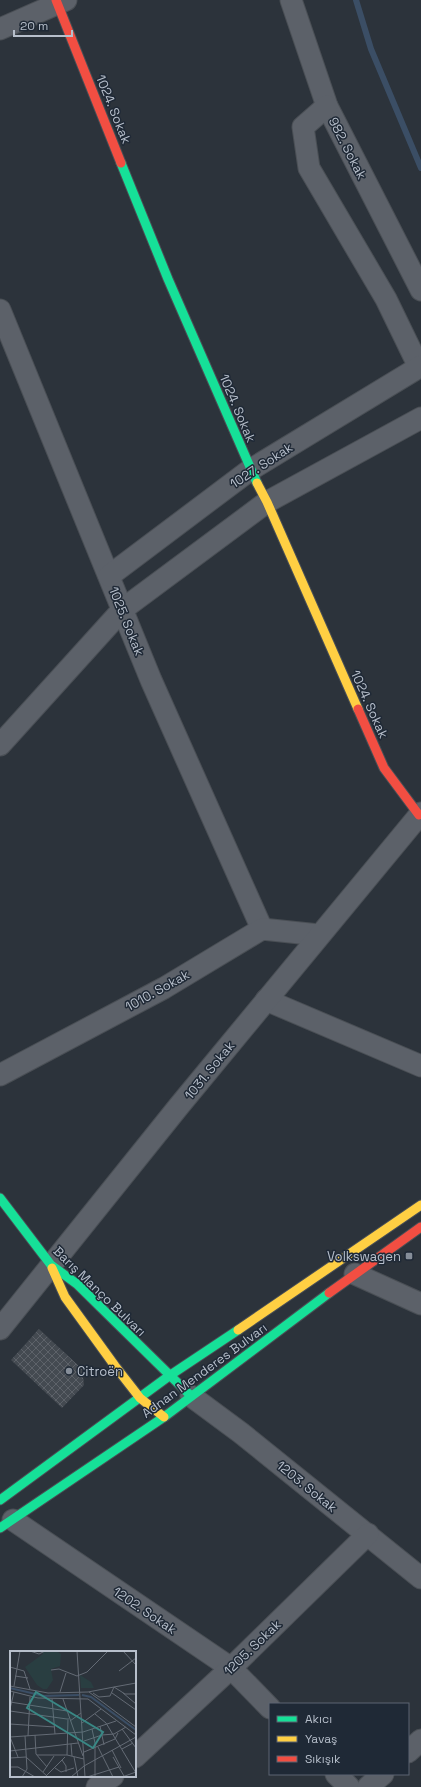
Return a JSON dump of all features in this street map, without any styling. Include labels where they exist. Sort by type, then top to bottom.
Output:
[{"type":"main road","name":"1024. Sokak","points":[[60,1],[168,279],[250,470],[267,502],[384,768],[420,814]]},
{"type":"main road","name":"Barış Manço Bulvarı","points":[[0,1198],[51,1265],[77,1284],[191,1396]]},
{"type":"main road","name":"Adnan Menderes Bulvarı","points":[[0,1500],[169,1376],[310,1282],[421,1205]]},
{"type":"main road","name":"Adnan Menderes Bulvarı","points":[[7,1524],[164,1417],[355,1274],[421,1228]]},
{"type":"main road","points":[[51,1265],[65,1297],[140,1398],[164,1417]]},
{"type":"street","name":"982. Sokak","points":[[291,0],[327,106],[421,290]]},
{"type":"street","points":[[0,29],[60,1]]},
{"type":"street","points":[[327,106],[303,127],[309,168],[386,299],[420,367]]},
{"type":"street","name":"1025. Sokak","points":[[0,310],[151,680],[262,929]]},
{"type":"street","name":"1027. Sokak","points":[[109,576],[250,470],[420,367]]},
{"type":"street","points":[[0,745],[123,609],[267,502],[421,418]]},
{"type":"street","name":"1031. Sokak","points":[[0,1329],[319,935],[420,814]]},
{"type":"street","points":[[262,929],[319,935]]},
{"type":"street","name":"1010. Sokak","points":[[0,1075],[164,988],[262,929]]},
{"type":"street","points":[[266,1000],[421,1066]]},
{"type":"street","points":[[355,1274],[421,1304]]},
{"type":"street","name":"1203. Sokak","points":[[191,1396],[241,1433],[421,1578]]},
{"type":"street","name":"1202. Sokak","points":[[7,1524],[231,1668],[269,1707]]},
{"type":"street","name":"1205. Sokak","points":[[136,1756],[231,1668],[368,1534]]},
{"type":"street","points":[[409,1751],[421,1740]]},
{"type":"street","points":[[337,1775],[349,1787]]},
{"type":"street","points":[[368,1787],[382,1775]]},
{"type":"street","points":[[97,1787],[112,1777]]},
{"type":"building","points":[[39,1329],[82,1369],[84,1385],[62,1408],[11,1360]]},
{"type":"waterway","points":[[356,0],[371,49],[421,168]]},
{"type":"traffic: fast","points":[[121,163],[168,279],[257,483]]},
{"type":"traffic: fast","points":[[0,1198],[51,1265],[77,1284],[191,1396]]},
{"type":"traffic: fast","points":[[0,1528],[164,1417],[329,1293]]},
{"type":"traffic: fast","points":[[0,1500],[169,1376],[238,1330]]},
{"type":"traffic: slow","points":[[257,483],[267,502],[358,709]]},
{"type":"traffic: slow","points":[[238,1330],[421,1205]]},
{"type":"traffic: slow","points":[[52,1268],[65,1297],[115,1366],[140,1398],[164,1417]]},
{"type":"traffic: jam","points":[[56,0],[121,163]]},
{"type":"traffic: jam","points":[[358,709],[384,768],[419,815]]},
{"type":"traffic: jam","points":[[329,1293],[421,1227]]},
{"type":"place","name":"Volkswagen","points":[[409,1256]]},
{"type":"place","name":"Citroën","points":[[69,1371]]}]
